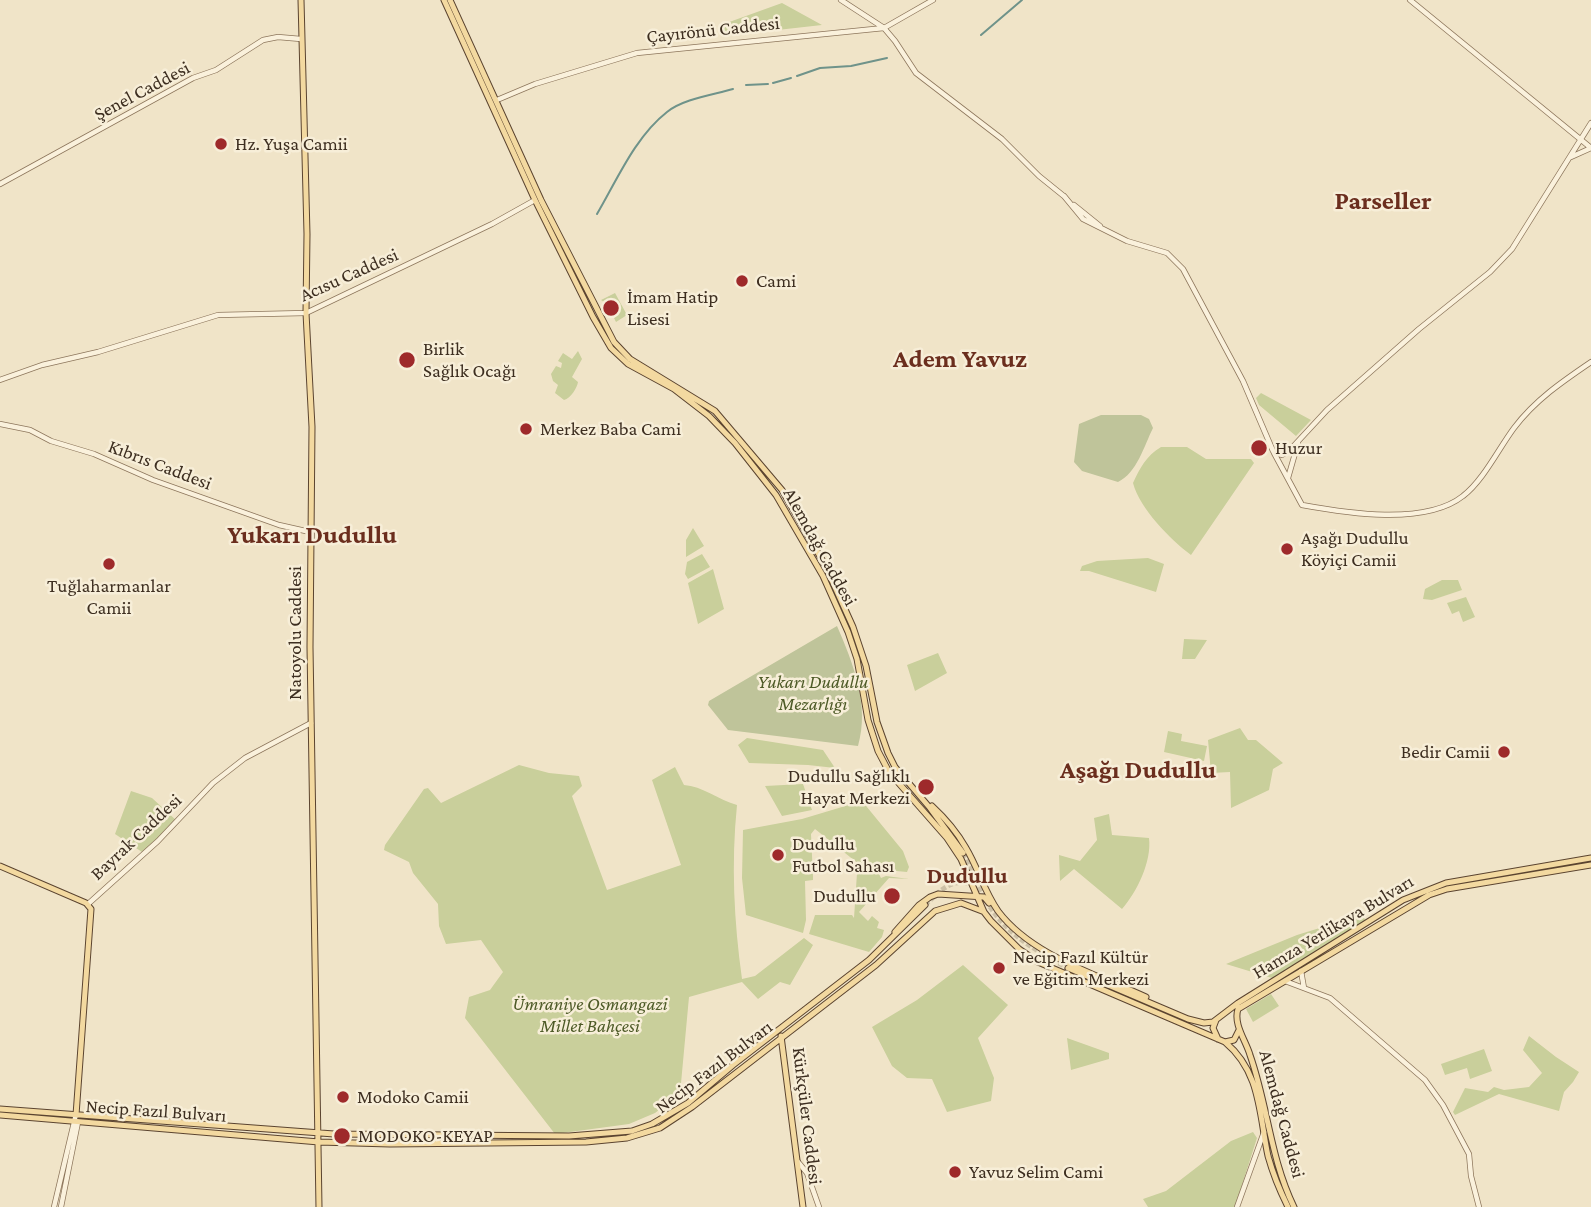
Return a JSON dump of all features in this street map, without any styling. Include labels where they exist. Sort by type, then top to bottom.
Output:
[{"type":"main road","name":"Natoyolu Caddesi","points":[[301,0],[306,313],[312,427],[311,723],[317,1098],[321,1132],[318,1207]]},
{"type":"main road","name":"Alemdağ Caddesi","points":[[444,0],[494,101]]},
{"type":"main road","name":"Alemdağ Caddesi","points":[[450,0],[538,199],[611,348],[619,356],[674,389],[709,416],[729,436],[776,495],[823,576],[848,632],[857,659],[868,720],[878,752],[905,792],[924,810],[961,859],[984,912],[1019,949],[1038,962],[1222,1041],[1245,1063],[1251,1075],[1269,1157],[1287,1207]]},
{"type":"main road","name":"Alemdağ Caddesi","points":[[588,301],[621,352],[715,411],[782,490],[839,593],[861,648],[877,722],[888,753],[895,767],[962,853]]},
{"type":"main road","points":[[776,495],[782,490]]},
{"type":"main road","name":"Alemdağ Caddesi","points":[[915,790],[957,834],[1000,913],[1025,938],[1068,962],[1159,1002],[1176,1014]]},
{"type":"main road","name":"Hamza Yerlikaya Bulvarı","points":[[1219,1018],[1238,1003],[1391,907],[1426,889],[1446,883],[1591,858]]},
{"type":"main road","name":"Hamza Yerlikaya Bulvarı","points":[[1239,1026],[1237,1013],[1241,1006],[1429,895],[1447,889],[1591,865]]},
{"type":"main road","points":[[0,866],[88,904]]},
{"type":"main road","points":[[925,903],[938,894],[986,898],[1000,913],[991,921]]},
{"type":"main road","points":[[925,903],[931,898],[936,900],[938,906],[934,911]]},
{"type":"main road","name":"Necip Fazıl Bulvarı","points":[[0,1115],[320,1142],[586,1142],[638,1136],[675,1120],[869,960],[925,903]]},
{"type":"main road","points":[[934,911],[961,903],[984,912]]},
{"type":"main road","name":"Bayrak Caddesi","points":[[76,1121],[91,909],[88,904]]},
{"type":"main road","name":"Necip Fazıl Bulvarı","points":[[0,1109],[397,1136],[569,1136],[632,1131],[652,1124],[688,1103],[876,965],[934,911]]},
{"type":"main road","points":[[1019,949],[1026,944],[1025,938]]},
{"type":"main road","name":"Alemdağ Caddesi","points":[[1068,968],[1196,1021],[1229,1016],[1239,1026],[1261,1087],[1274,1156],[1293,1207]]},
{"type":"main road","points":[[1219,1018],[1213,1028],[1222,1041]]},
{"type":"main road","name":"Alemdağ Caddesi","points":[[1222,1041],[1237,1037],[1239,1026]]},
{"type":"main road","name":"Kürkçüler Caddesi","points":[[780,1033],[803,1207]]},
{"type":"street","points":[[841,0],[884,28],[916,73],[1002,139],[1039,176],[1064,196],[1083,219],[1127,241],[1167,253],[1183,269],[1243,381],[1273,451],[1302,505],[1379,516],[1444,508],[1464,496],[1516,425],[1541,398],[1591,362]]},
{"type":"street","name":"Çayırönü Caddesi","points":[[494,101],[535,84],[637,52],[884,28],[933,0]]},
{"type":"street","points":[[1410,0],[1591,148],[1571,157]]},
{"type":"street","name":"Şenel Caddesi","points":[[0,184],[172,89],[216,70],[263,40],[278,37],[301,39]]},
{"type":"street","points":[[1273,451],[1282,455],[1327,410],[1419,329],[1490,272],[1512,249],[1591,124]]},
{"type":"street","name":"Acısu Caddesi","points":[[0,380],[42,365],[98,352],[218,315],[306,313],[492,224],[538,199]]},
{"type":"street","name":"Kıbrıs Caddesi","points":[[0,424],[30,430],[153,480],[279,525],[310,532]]},
{"type":"street","points":[[1287,479],[1299,440]]},
{"type":"street","name":"Bayrak Caddesi","points":[[88,904],[158,841],[213,783],[245,758],[311,723]]},
{"type":"street","points":[[1301,970],[1304,988]]},
{"type":"street","points":[[1284,981],[1330,998],[1425,1080],[1443,1105],[1469,1154],[1471,1176],[1479,1207]]},
{"type":"street","points":[[54,1207],[76,1121]]},
{"type":"street","points":[[61,1207],[76,1121]]},
{"type":"street","points":[[1237,1207],[1264,1131]]},
{"type":"street","points":[[798,1162],[807,1173],[819,1207]]},
{"type":"green space","points":[[782,3],[822,25],[724,36],[721,25]]},
{"type":"green space","points":[[615,293],[627,315],[616,322],[607,304],[601,300]]},
{"type":"green space","points":[[578,351],[582,359],[572,377],[578,382],[575,390],[564,400],[555,393],[558,385],[551,374],[556,366],[561,368],[562,363],[558,361],[563,353],[572,359]]},
{"type":"green space","points":[[1261,393],[1311,420],[1296,436],[1259,405],[1256,398]]},
{"type":"green space","points":[[1101,415],[1141,415],[1149,419],[1153,428],[1135,466],[1118,482],[1082,471],[1074,462],[1079,424]]},
{"type":"green space","points":[[1161,447],[1187,447],[1206,459],[1251,459],[1254,463],[1191,555],[1157,523],[1142,503],[1133,483],[1151,454]]},
{"type":"green space","points":[[693,528],[704,546],[686,557],[686,540]]},
{"type":"green space","points":[[702,554],[710,567],[688,579],[685,574],[687,562]]},
{"type":"green space","points":[[1148,558],[1164,564],[1156,592],[1089,571],[1080,571],[1082,566],[1097,561]]},
{"type":"green space","points":[[713,569],[724,609],[698,624],[688,583]]},
{"type":"green space","points":[[1442,580],[1458,580],[1462,590],[1432,600],[1423,599],[1425,589]]},
{"type":"green space","points":[[1466,597],[1475,617],[1463,622],[1459,611],[1452,614],[1447,603]]},
{"type":"green space","name":"Yukarı Dudullu Mezarlığı","points":[[837,626],[854,669],[861,700],[858,746],[728,730],[708,705],[709,701]]},
{"type":"green space","points":[[1184,639],[1207,640],[1195,659],[1182,659]]},
{"type":"green space","points":[[938,653],[947,673],[915,691],[907,665]]},
{"type":"green space","points":[[1240,728],[1248,740],[1256,740],[1283,763],[1273,769],[1269,790],[1231,808],[1230,772],[1211,773],[1208,740]]},
{"type":"green space","points":[[1168,731],[1182,734],[1181,741],[1207,746],[1204,761],[1164,752]]},
{"type":"green space","points":[[747,738],[823,750],[835,768],[749,763],[738,745]]},
{"type":"green space","name":"Ümraniye Osmangazi Millet Bahçesi","points":[[519,765],[549,773],[579,776],[582,786],[572,796],[607,890],[681,865],[652,780],[675,767],[684,785],[737,805],[734,892],[742,979],[755,976],[804,938],[813,945],[790,985],[780,982],[758,999],[742,982],[689,997],[680,1094],[655,1113],[629,1124],[555,1134],[465,1018],[469,997],[490,990],[503,972],[481,940],[446,944],[439,926],[438,904],[413,873],[409,862],[384,850],[424,789],[428,788],[441,803]]},
{"type":"green space","points":[[803,784],[812,810],[782,816],[765,786]]},
{"type":"green space","points":[[131,791],[152,798],[177,821],[142,852],[115,834]]},
{"type":"green space","points":[[862,801],[903,851],[909,867],[907,872],[886,870],[879,874],[881,878],[886,876],[909,879],[889,878],[859,912],[868,921],[872,916],[879,922],[877,928],[884,930],[882,937],[869,952],[809,934],[815,915],[852,915],[854,918],[860,865],[815,829],[811,834],[813,880],[805,881],[806,920],[803,933],[746,915],[742,878],[743,830],[802,819]]},
{"type":"green space","points":[[1109,814],[1112,835],[1149,838],[1148,856],[1142,876],[1122,909],[1074,869],[1060,881],[1059,855],[1080,861],[1097,840],[1094,818]]},
{"type":"green space","points":[[1362,915],[1366,921],[1272,978],[1226,964],[1297,935]]},
{"type":"green space","points":[[963,965],[1008,1005],[978,1038],[994,1078],[991,1101],[947,1112],[932,1079],[907,1078],[892,1066],[872,1027],[917,1000]]},
{"type":"green space","points":[[1271,994],[1279,1006],[1253,1022],[1246,1009]]},
{"type":"green space","points":[[1529,1036],[1579,1072],[1564,1092],[1559,1111],[1499,1094],[1455,1115],[1453,1112],[1465,1088],[1488,1092],[1494,1087],[1504,1090],[1529,1087],[1542,1073],[1523,1050]]},
{"type":"green space","points":[[1067,1038],[1109,1053],[1109,1059],[1071,1070]]},
{"type":"green space","points":[[1484,1049],[1492,1071],[1470,1079],[1467,1068],[1445,1075],[1441,1064]]},
{"type":"green space","points":[[1253,1132],[1257,1138],[1235,1207],[1148,1207],[1143,1199],[1166,1191],[1231,1141]]},
{"type":"waterway","points":[[981,35],[1022,0]]},
{"type":"waterway","points":[[797,76],[820,68],[851,66],[887,58]]},
{"type":"waterway","points":[[773,83],[791,78]]},
{"type":"waterway","points":[[746,85],[768,84]]},
{"type":"waterway","points":[[597,214],[628,160],[656,122],[681,104],[733,89]]},
{"type":"tunnel","points":[[963,853],[982,894],[1002,923],[1029,945],[1068,968]]},
{"type":"tunnel","points":[[925,905],[952,884],[959,882],[973,885]]},
{"type":"place","name":"Hz. Yuşa Camii","points":[[221,144]]},
{"type":"place","name":"Cami","points":[[742,281]]},
{"type":"place","name":"İmam Hatip Lisesi","points":[[611,308]]},
{"type":"place","name":"Birlik Sağlık Ocağı","points":[[407,360]]},
{"type":"place","name":"Merkez Baba Cami","points":[[526,429]]},
{"type":"place","name":"Huzur","points":[[1259,448]]},
{"type":"place","name":"Aşağı Dudullu Köyiçi Camii","points":[[1287,549]]},
{"type":"place","name":"Tuğlaharmanlar Camii","points":[[109,564]]},
{"type":"place","name":"Bedir Camii","points":[[1504,752]]},
{"type":"place","name":"Dudullu Sağlıklı Hayat Merkezi","points":[[926,787]]},
{"type":"place","name":"Dudullu Futbol Sahası","points":[[778,855]]},
{"type":"place","name":"Dudullu","points":[[892,896]]},
{"type":"place","name":"Necip Fazıl Kültür ve Eğitim Merkezi","points":[[999,968]]},
{"type":"place","name":"Modoko Camii","points":[[343,1097]]},
{"type":"place","name":"MODOKO-KEYAP","points":[[342,1136]]},
{"type":"place","name":"Yavuz Selim Cami","points":[[955,1172]]},
{"type":"district","name":"Parseller","points":[[1383,201]]},
{"type":"district","name":"Adem Yavuz","points":[[960,359]]},
{"type":"district","name":"Yukarı Dudullu","points":[[312,535]]},
{"type":"district","name":"Aşağı Dudullu","points":[[1138,770]]},
{"type":"district","name":"Dudullu","points":[[967,876]]}]
